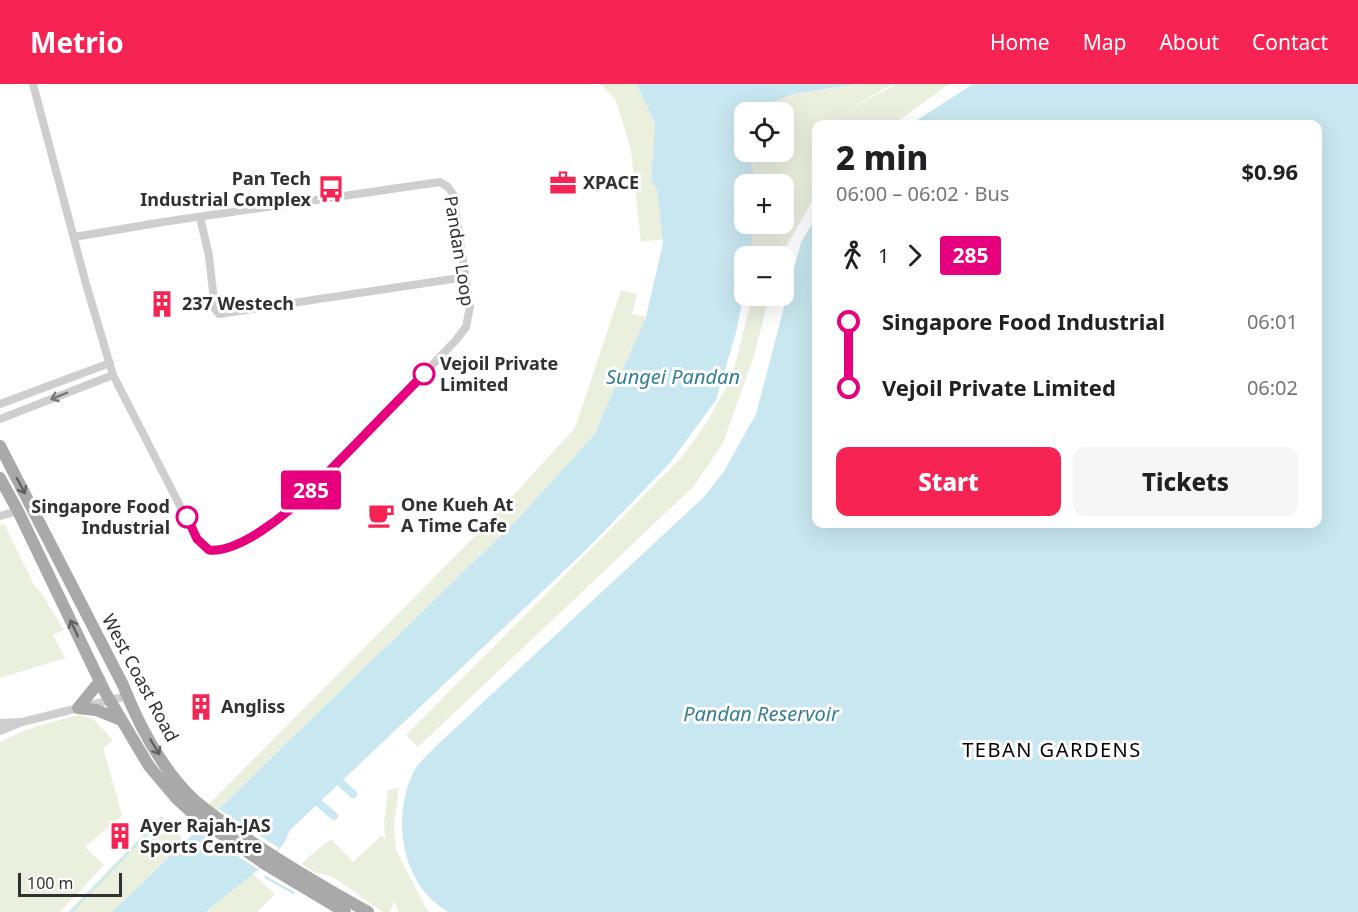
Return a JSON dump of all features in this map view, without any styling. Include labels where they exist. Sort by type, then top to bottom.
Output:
[{"type":"main road","name":"West Coast Road","points":[[0,446],[134,713],[172,775],[205,816]]},
{"type":"main road","name":"West Coast Road","points":[[0,478],[100,681],[149,766],[176,798],[345,912]]},
{"type":"main road","points":[[78,708],[100,681]]},
{"type":"main road","points":[[78,708],[96,710],[121,720]]},
{"type":"main road","name":"West Coast Road","points":[[269,861],[310,880],[368,912]]},
{"type":"street","name":"Pandan Loop","points":[[33,84],[74,237],[113,375],[197,539],[209,550],[225,549],[266,528],[288,512],[360,441],[466,327],[470,307],[453,194],[440,182],[74,237]]},
{"type":"street","points":[[200,217],[209,256],[215,309],[219,314],[466,277]]},
{"type":"street","points":[[0,404],[110,363]]},
{"type":"street","points":[[0,419],[113,375]]},
{"type":"street","points":[[0,516],[18,511]]},
{"type":"street","points":[[0,731],[22,722],[127,696]]},
{"type":"street","points":[[0,723],[22,722]]},
{"type":"green space","points":[[601,84],[637,84],[655,124],[651,180],[657,190],[663,239],[641,242],[631,150],[616,101]]},
{"type":"green space","points":[[856,84],[892,84],[845,112],[897,84],[949,84],[900,120],[812,120],[812,201],[794,233],[794,174],[783,174],[784,172],[782,174],[754,174],[749,162],[794,162],[794,102],[774,102],[793,94]]},
{"type":"green space","points":[[752,234],[793,234],[787,246],[752,246]]},
{"type":"green space","points":[[621,290],[637,294],[632,314],[646,317],[594,435],[516,521],[216,811],[208,805],[487,524],[575,428]]},
{"type":"green space","points":[[750,306],[766,306],[754,356],[723,443],[694,486],[418,747],[406,735],[681,458],[707,422],[732,377]]},
{"type":"green space","points":[[4,524],[34,585],[64,630],[53,635],[65,658],[0,678],[0,525]]},
{"type":"green space","points":[[78,715],[93,719],[113,740],[103,748],[122,815],[85,847],[104,865],[60,912],[0,912],[0,742],[25,730]]},
{"type":"green space","points":[[399,788],[394,825],[396,850],[430,912],[399,912],[393,899],[389,912],[383,912],[333,877],[314,872],[302,864],[331,839],[353,862],[381,836],[386,839],[384,824],[388,790]]},
{"type":"green space","points":[[161,816],[185,841],[112,912],[68,912]]},
{"type":"green space","points":[[253,874],[275,894],[257,912],[207,912],[227,892]]},
{"type":"water","name":"Sungei Pandan","points":[[637,84],[856,84],[793,94],[774,102],[734,102],[734,162],[750,162],[754,174],[734,174],[734,234],[752,234],[752,246],[734,246],[734,306],[741,306],[736,333],[716,400],[669,464],[588,548],[290,830],[276,853],[257,871],[206,912],[112,912],[516,521],[594,435],[646,317],[663,243],[657,190],[651,180],[655,124]]},
{"type":"water","name":"Pandan Reservoir","points":[[973,84],[1358,84],[1358,912],[448,912],[431,899],[411,869],[403,837],[404,803],[414,771],[435,747],[705,496],[724,471],[756,414],[784,306],[794,306],[794,269],[801,242],[812,224],[812,528],[1322,528],[1322,120],[917,120]]},
{"type":"pier","points":[[219,809],[279,848],[257,869],[197,829]]},
{"type":"waterway","points":[[341,783],[353,794]]},
{"type":"waterway","points":[[320,804],[334,816]]},
{"type":"waterway","points":[[71,912],[162,818]]},
{"type":"waterway","points":[[265,877],[294,893]]},
{"type":"bus line","name":"285","points":[[187,517],[197,539],[204,547],[216,551],[249,538],[266,528],[306,495],[424,374]]},
{"type":"place","name":"XPACE","points":[[563,183]]},
{"type":"place","name":"Pan Tech Industrial Complex","points":[[331,189]]},
{"type":"place","name":"237 Westech","points":[[162,304]]},
{"type":"place","name":"Vejoil Private Limited","points":[[424,374]]},
{"type":"place","name":"One Kueh At A Time Cafe","points":[[381,515]]},
{"type":"place","name":"Singapore Food Industrial","points":[[187,517]]},
{"type":"place","name":"Angliss","points":[[201,707]]},
{"type":"place","name":"Ayer Rajah-JAS Sports Centre","points":[[120,836]]},
{"type":"district","name":"TEBAN GARDENS","points":[[1052,750]]}]
